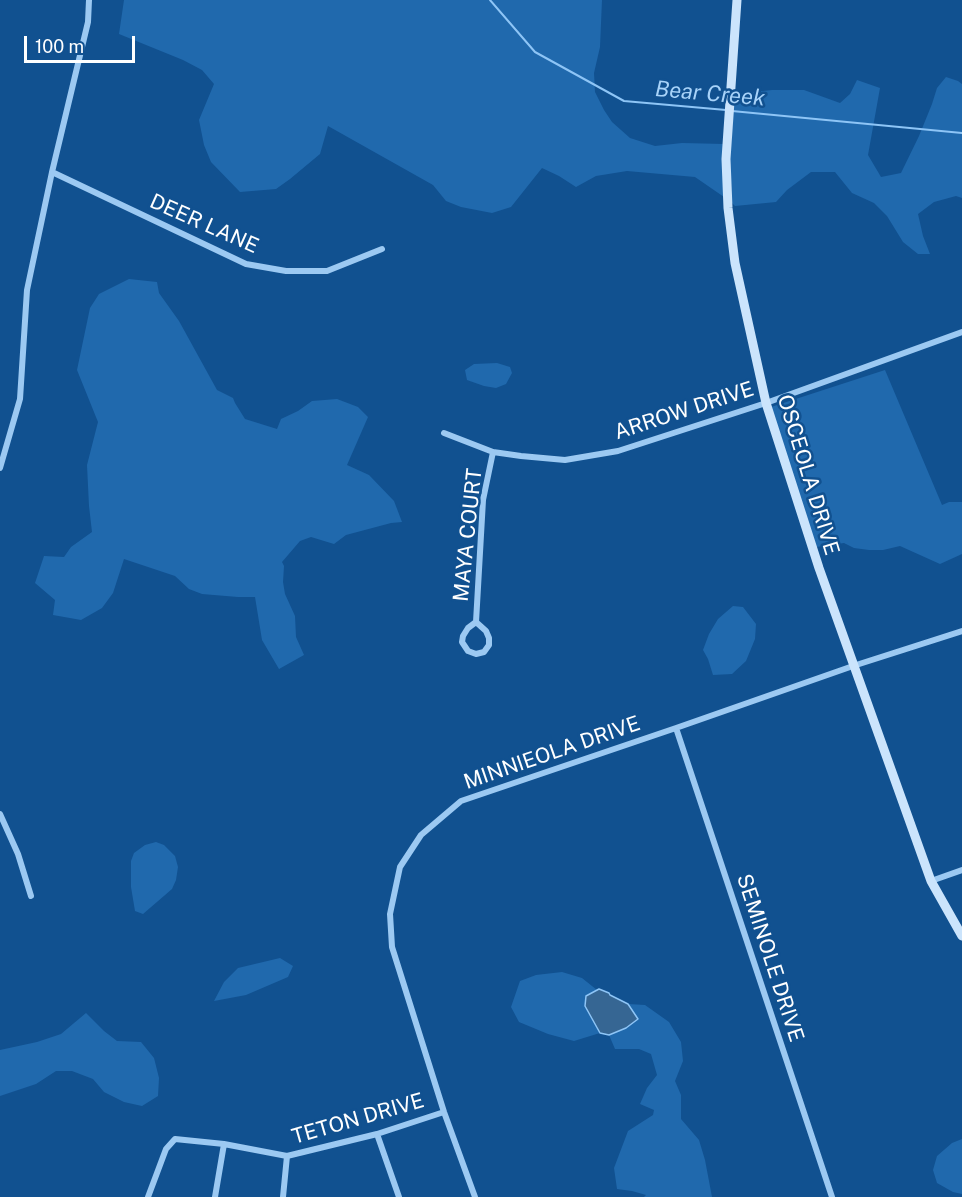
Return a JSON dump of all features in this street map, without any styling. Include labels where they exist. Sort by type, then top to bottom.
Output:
[{"type":"street","points":[[0,468],[20,399],[27,290],[52,172],[88,22],[88,0]]},
{"type":"street","name":"OSCEOLA DRIVE","points":[[737,0],[726,159],[728,208],[735,263],[766,403],[819,568],[931,881],[962,936]]},
{"type":"street","name":"DEER LANE","points":[[52,172],[246,264],[286,271],[327,271],[382,249]]},
{"type":"street","name":"ARROW DRIVE","points":[[444,433],[493,452],[565,460],[618,451],[766,403],[962,332]]},
{"type":"street","name":"MAYA COURT","points":[[476,622],[486,631],[489,638],[489,645],[484,652],[477,654],[468,651],[462,642],[468,628],[476,622],[483,500],[493,452]]},
{"type":"street","name":"MINNIEOLA DRIVE","points":[[475,1197],[444,1112],[392,947],[390,914],[400,867],[421,835],[461,801],[853,666],[962,631]]},
{"type":"street","name":"SEMINOLE DRIVE","points":[[676,728],[832,1197]]},
{"type":"street","points":[[0,814],[18,854],[31,896]]},
{"type":"street","points":[[931,881],[962,870]]},
{"type":"street","name":"TETON DRIVE","points":[[148,1197],[166,1149],[175,1139],[224,1144],[287,1156],[377,1134],[444,1112]]},
{"type":"street","points":[[377,1134],[399,1197]]},
{"type":"street","points":[[215,1197],[224,1144]]},
{"type":"street","points":[[283,1197],[287,1156]]},
{"type":"shaded area","points":[[124,0],[602,0],[600,47],[594,73],[595,92],[604,110],[612,122],[630,138],[655,146],[682,143],[724,144],[724,197],[695,177],[627,171],[596,176],[576,187],[542,168],[511,207],[492,213],[461,207],[446,201],[433,185],[328,126],[320,154],[290,179],[276,189],[240,192],[211,162],[204,145],[199,120],[214,84],[202,70],[183,60],[119,34]]},
{"type":"shaded area","points":[[946,77],[962,84],[962,198],[956,196],[934,202],[918,214],[930,254],[918,254],[903,242],[887,216],[874,203],[852,193],[835,172],[811,172],[787,190],[776,202],[735,206],[732,203],[730,159],[736,94],[772,90],[804,90],[840,103],[850,94],[857,80],[880,88],[868,155],[881,177],[901,173],[919,136],[937,88]]},
{"type":"shaded area","points":[[129,279],[157,282],[159,293],[179,321],[217,390],[233,398],[245,419],[277,429],[281,419],[312,401],[337,399],[358,407],[368,417],[347,465],[369,475],[394,501],[402,522],[346,535],[334,544],[311,537],[300,541],[282,562],[285,594],[295,616],[296,637],[304,655],[279,669],[262,640],[255,597],[202,594],[189,589],[175,576],[124,559],[113,593],[102,608],[81,620],[53,615],[55,600],[35,583],[44,556],[64,557],[71,547],[92,532],[87,465],[98,422],[77,370],[90,308],[99,294]]},
{"type":"shaded area","points":[[497,363],[510,367],[512,373],[506,384],[496,388],[467,380],[465,370],[474,364]]},
{"type":"shaded area","points":[[885,370],[942,505],[949,502],[962,502],[962,554],[940,564],[900,546],[883,550],[854,548],[844,543],[816,547],[771,407]]},
{"type":"shaded area","points":[[733,606],[743,607],[756,624],[755,639],[746,661],[732,674],[713,675],[703,650],[718,619]]},
{"type":"shaded area","points":[[156,842],[164,845],[175,856],[178,867],[176,880],[172,889],[143,914],[135,911],[131,887],[131,861],[134,853],[145,845]]},
{"type":"shaded area","points":[[280,958],[293,966],[288,977],[246,995],[214,1001],[224,982],[238,968]]},
{"type":"shaded area","points":[[562,972],[582,978],[597,990],[586,996],[585,1006],[600,1033],[574,1041],[548,1034],[519,1022],[511,1007],[520,981],[536,975]]},
{"type":"shaded area","points":[[599,989],[628,1004],[638,1019],[626,1028],[609,1035],[600,1033],[585,1006],[586,996]]},
{"type":"shaded area","points":[[628,1004],[645,1005],[669,1022],[681,1042],[683,1061],[675,1081],[681,1095],[681,1119],[699,1140],[712,1197],[644,1197],[646,1195],[617,1189],[614,1168],[628,1131],[653,1115],[654,1110],[640,1104],[647,1088],[657,1075],[651,1054],[639,1049],[615,1049],[609,1035],[626,1028],[638,1019]]},
{"type":"shaded area","points":[[86,1013],[117,1041],[141,1042],[154,1058],[159,1078],[158,1096],[142,1106],[124,1102],[104,1092],[93,1079],[72,1071],[56,1071],[36,1084],[0,1096],[0,1050],[61,1034]]},
{"type":"shaded area","points":[[962,1139],[962,1194],[937,1183],[933,1170],[937,1156],[952,1143]]},
{"type":"waterway","name":"Bear Creek","points":[[490,0],[535,52],[624,101],[726,110]]},
{"type":"waterway","name":"Bear Creek","points":[[732,111],[962,133]]}]
